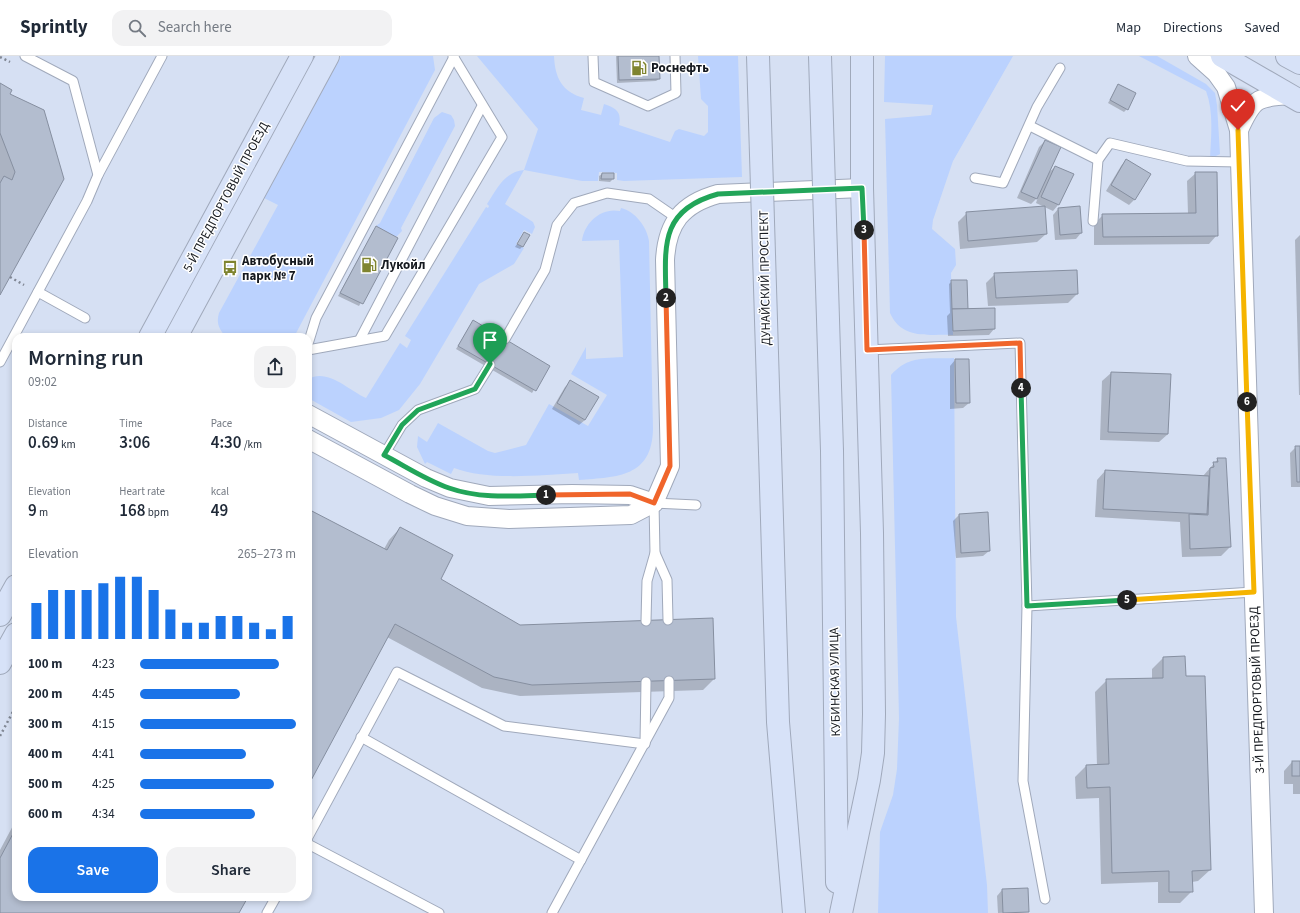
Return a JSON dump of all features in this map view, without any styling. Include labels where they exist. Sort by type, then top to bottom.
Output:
[{"type":"main road","name":"5-Й ПРЕДПОРТОВЫЙ ПРОЕЗД","points":[[152,333],[302,56]]},
{"type":"main road","name":"5-Й ПРЕДПОРТОВЫЙ ПРОЕЗД","points":[[178,333],[328,56]]},
{"type":"main road","name":"ДУНАЙСКИЙ ПРОСПЕКТ","points":[[758,56],[778,722],[794,913]]},
{"type":"main road","name":"КУБИНСКАЯ УЛИЦА","points":[[820,56],[832,451],[837,913]]},
{"type":"main road","points":[[841,913],[873,753],[874,714],[872,533],[862,188],[862,56]]},
{"type":"main road","points":[[1222,56],[1295,98]]},
{"type":"main road","points":[[1287,56],[1300,63]]},
{"type":"main road","points":[[0,663],[12,641]]},
{"type":"street","name":"3-Й ПРЕДПОРТОВЫЙ ПРОЕЗД","points":[[1197,56],[1216,73],[1226,87],[1238,130],[1264,913]]},
{"type":"street","points":[[1238,130],[1245,116],[1258,99],[1267,96],[1295,98]]},
{"type":"street","points":[[312,441],[416,497],[435,506],[467,516],[509,519],[631,515],[654,503],[670,466],[665,260],[669,232],[678,219],[685,210],[694,204],[704,198],[718,194],[862,188]]},
{"type":"street","points":[[312,416],[426,478],[450,488],[472,494],[505,496],[630,494],[654,503]]},
{"type":"lane","points":[[25,56],[73,81],[98,175]]},
{"type":"lane","points":[[16,333],[87,201],[98,175],[162,56]]},
{"type":"lane","points":[[593,56],[594,82],[648,106],[676,93],[675,56]]},
{"type":"lane","points":[[312,349],[385,336],[502,138],[454,57]]},
{"type":"lane","points":[[311,333],[316,318],[454,57]]},
{"type":"lane","points":[[975,178],[1003,183],[1030,126],[1037,107],[1060,68]]},
{"type":"lane","points":[[360,340],[482,106]]},
{"type":"lane","points":[[1030,126],[1098,160]]},
{"type":"lane","points":[[1093,221],[1098,160],[1110,143],[1187,161],[1239,162]]},
{"type":"lane","points":[[505,339],[545,270],[557,225],[574,203],[607,193],[649,199],[678,219]]},
{"type":"lane","points":[[38,292],[85,318]]},
{"type":"lane","points":[[0,362],[12,340]]},
{"type":"lane","points":[[867,350],[1020,343],[1027,606],[1023,781],[1045,899]]},
{"type":"lane","points":[[384,455],[402,425],[418,410],[475,389],[490,364]]},
{"type":"lane","points":[[646,621],[647,581],[655,553],[654,503],[696,506]]},
{"type":"lane","points":[[655,553],[668,580],[668,620]]},
{"type":"lane","points":[[1027,606],[1254,592]]},
{"type":"lane","points":[[312,829],[397,672],[504,726],[645,744]]},
{"type":"lane","points":[[552,913],[670,698],[669,681]]},
{"type":"lane","points":[[645,744],[646,682]]},
{"type":"lane","points":[[361,737],[581,860]]},
{"type":"lane","points":[[312,846],[439,913]]},
{"type":"lane","points":[[267,913],[274,901]]},
{"type":"path","points":[[0,57],[12,63]]},
{"type":"path","points":[[10,277],[25,285]]},
{"type":"path","points":[[21,292],[28,278]]},
{"type":"path","points":[[0,736],[12,714]]},
{"type":"shaded area","points":[[341,56],[433,56],[435,70],[296,333],[223,333],[219,326],[219,313],[278,205],[264,198]]},
{"type":"shaded area","points":[[477,56],[554,56],[556,71],[561,83],[570,92],[584,98],[581,110],[601,115],[604,104],[617,111],[620,117],[619,125],[670,142],[675,131],[679,129],[704,136],[708,132],[708,106],[701,99],[698,56],[738,56],[742,177],[624,181],[617,180],[617,173],[599,172],[598,181],[582,181],[524,170],[538,129]]},
{"type":"shaded area","points":[[885,56],[1013,56],[953,161],[933,220],[932,229],[955,249],[956,265],[951,273],[953,335],[925,335],[909,332],[901,328],[895,322],[890,313],[885,119],[931,115],[933,105],[884,102]]},
{"type":"shaded area","points":[[1139,56],[1157,56],[1206,84],[1215,93],[1220,154],[1210,159],[1211,116],[1209,99],[1206,91]]},
{"type":"shaded area","points":[[442,112],[451,115],[455,126],[401,228],[402,231],[396,237],[376,226],[380,223],[434,118]]},
{"type":"shaded area","points":[[524,170],[505,204],[533,222],[535,227],[532,234],[524,230],[516,244],[524,248],[514,264],[479,284],[420,384],[399,410],[381,418],[351,422],[312,400],[312,377],[315,376],[323,376],[338,381],[366,398],[400,343],[407,348],[411,340],[405,336],[486,207],[488,208],[489,206],[487,204],[498,187],[506,178],[517,171]]},
{"type":"shaded area","points":[[621,208],[631,212],[640,220],[646,230],[649,241],[653,429],[651,445],[646,457],[639,465],[630,471],[619,475],[607,478],[579,480],[578,473],[531,476],[498,476],[483,475],[454,468],[451,474],[427,462],[425,464],[417,447],[418,436],[427,442],[438,423],[488,451],[495,453],[526,445],[549,404],[588,426],[607,395],[571,374],[586,347],[586,359],[623,357],[619,240],[582,241],[583,234],[590,223],[600,214],[606,211],[620,211]]},
{"type":"shaded area","points":[[928,358],[954,358],[956,617],[987,885],[988,913],[878,913],[880,832],[893,795],[897,769],[899,718],[891,375],[898,368],[912,361]]},
{"type":"building","name":"Роснефть","points":[[618,56],[659,56],[660,79],[619,80]]},
{"type":"building","points":[[0,83],[12,90],[10,94],[44,110],[64,179],[0,295],[0,183],[4,176],[12,180],[15,172],[0,133]]},
{"type":"building","points":[[1118,84],[1136,93],[1128,110],[1110,100]]},
{"type":"building","points":[[1045,140],[1061,147],[1037,199],[1021,192]]},
{"type":"building","points":[[1126,159],[1151,174],[1135,200],[1111,185]]},
{"type":"building","points":[[1055,166],[1074,174],[1059,205],[1041,197]]},
{"type":"building","points":[[1195,172],[1217,172],[1218,236],[1103,237],[1102,214],[1196,213]]},
{"type":"building","points":[[602,173],[614,173],[614,179],[601,179]]},
{"type":"building","points":[[1045,206],[1047,234],[968,241],[966,212]]},
{"type":"building","points":[[1080,206],[1082,233],[1060,235],[1058,208]]},
{"type":"building","name":"Лукойл","points":[[376,226],[398,238],[363,304],[340,293]]},
{"type":"building","points":[[524,232],[530,235],[523,247],[517,244]]},
{"type":"building","points":[[1077,270],[1078,294],[996,298],[994,273]]},
{"type":"building","points":[[951,280],[967,280],[968,309],[952,309]]},
{"type":"building","points":[[995,308],[995,329],[953,331],[952,309]]},
{"type":"building","points":[[473,320],[550,366],[536,391],[458,346]]},
{"type":"building","points":[[955,359],[969,359],[970,403],[956,403]]},
{"type":"building","points":[[1111,372],[1171,374],[1168,434],[1108,432]]},
{"type":"building","points":[[570,380],[599,397],[585,420],[557,403]]},
{"type":"building","points":[[1295,446],[1300,446],[1300,482],[1297,482]]},
{"type":"building","points":[[1217,458],[1226,458],[1231,547],[1190,549],[1189,514],[1208,515],[1210,468],[1214,467],[1213,462],[1218,462]]},
{"type":"building","points":[[1105,470],[1209,476],[1207,514],[1103,509]]},
{"type":"building","points":[[312,511],[387,550],[400,527],[453,555],[441,579],[520,625],[713,618],[715,679],[532,685],[494,677],[395,624],[312,779]]},
{"type":"building","points":[[988,512],[990,551],[961,553],[959,514]]},
{"type":"building","points":[[1185,656],[1186,676],[1205,676],[1211,870],[1192,871],[1193,892],[1169,892],[1169,871],[1112,873],[1110,787],[1087,788],[1086,765],[1109,764],[1106,679],[1163,678],[1163,657]]},
{"type":"building","points":[[1292,761],[1300,761],[1300,776],[1292,776]]},
{"type":"building","points":[[12,836],[12,901],[246,901],[239,913],[0,913],[0,858]]},
{"type":"building","points":[[1028,888],[1029,912],[1003,913],[1002,889]]},
{"type":"place","name":"Роснефть","points":[[639,68]]},
{"type":"place","name":"Лукойл","points":[[369,265]]},
{"type":"place","name":"Автобусный парк № 7","points":[[230,268]]},
{"type":"route","points":[[490,364],[475,389],[418,410],[402,425],[384,455],[426,478],[450,488],[472,494],[489,496],[630,494],[654,503],[670,466],[665,260],[666,245],[669,232],[673,224],[685,210],[704,198],[718,194],[862,188],[867,350],[1020,343],[1027,606],[1254,592],[1238,130]]}]
